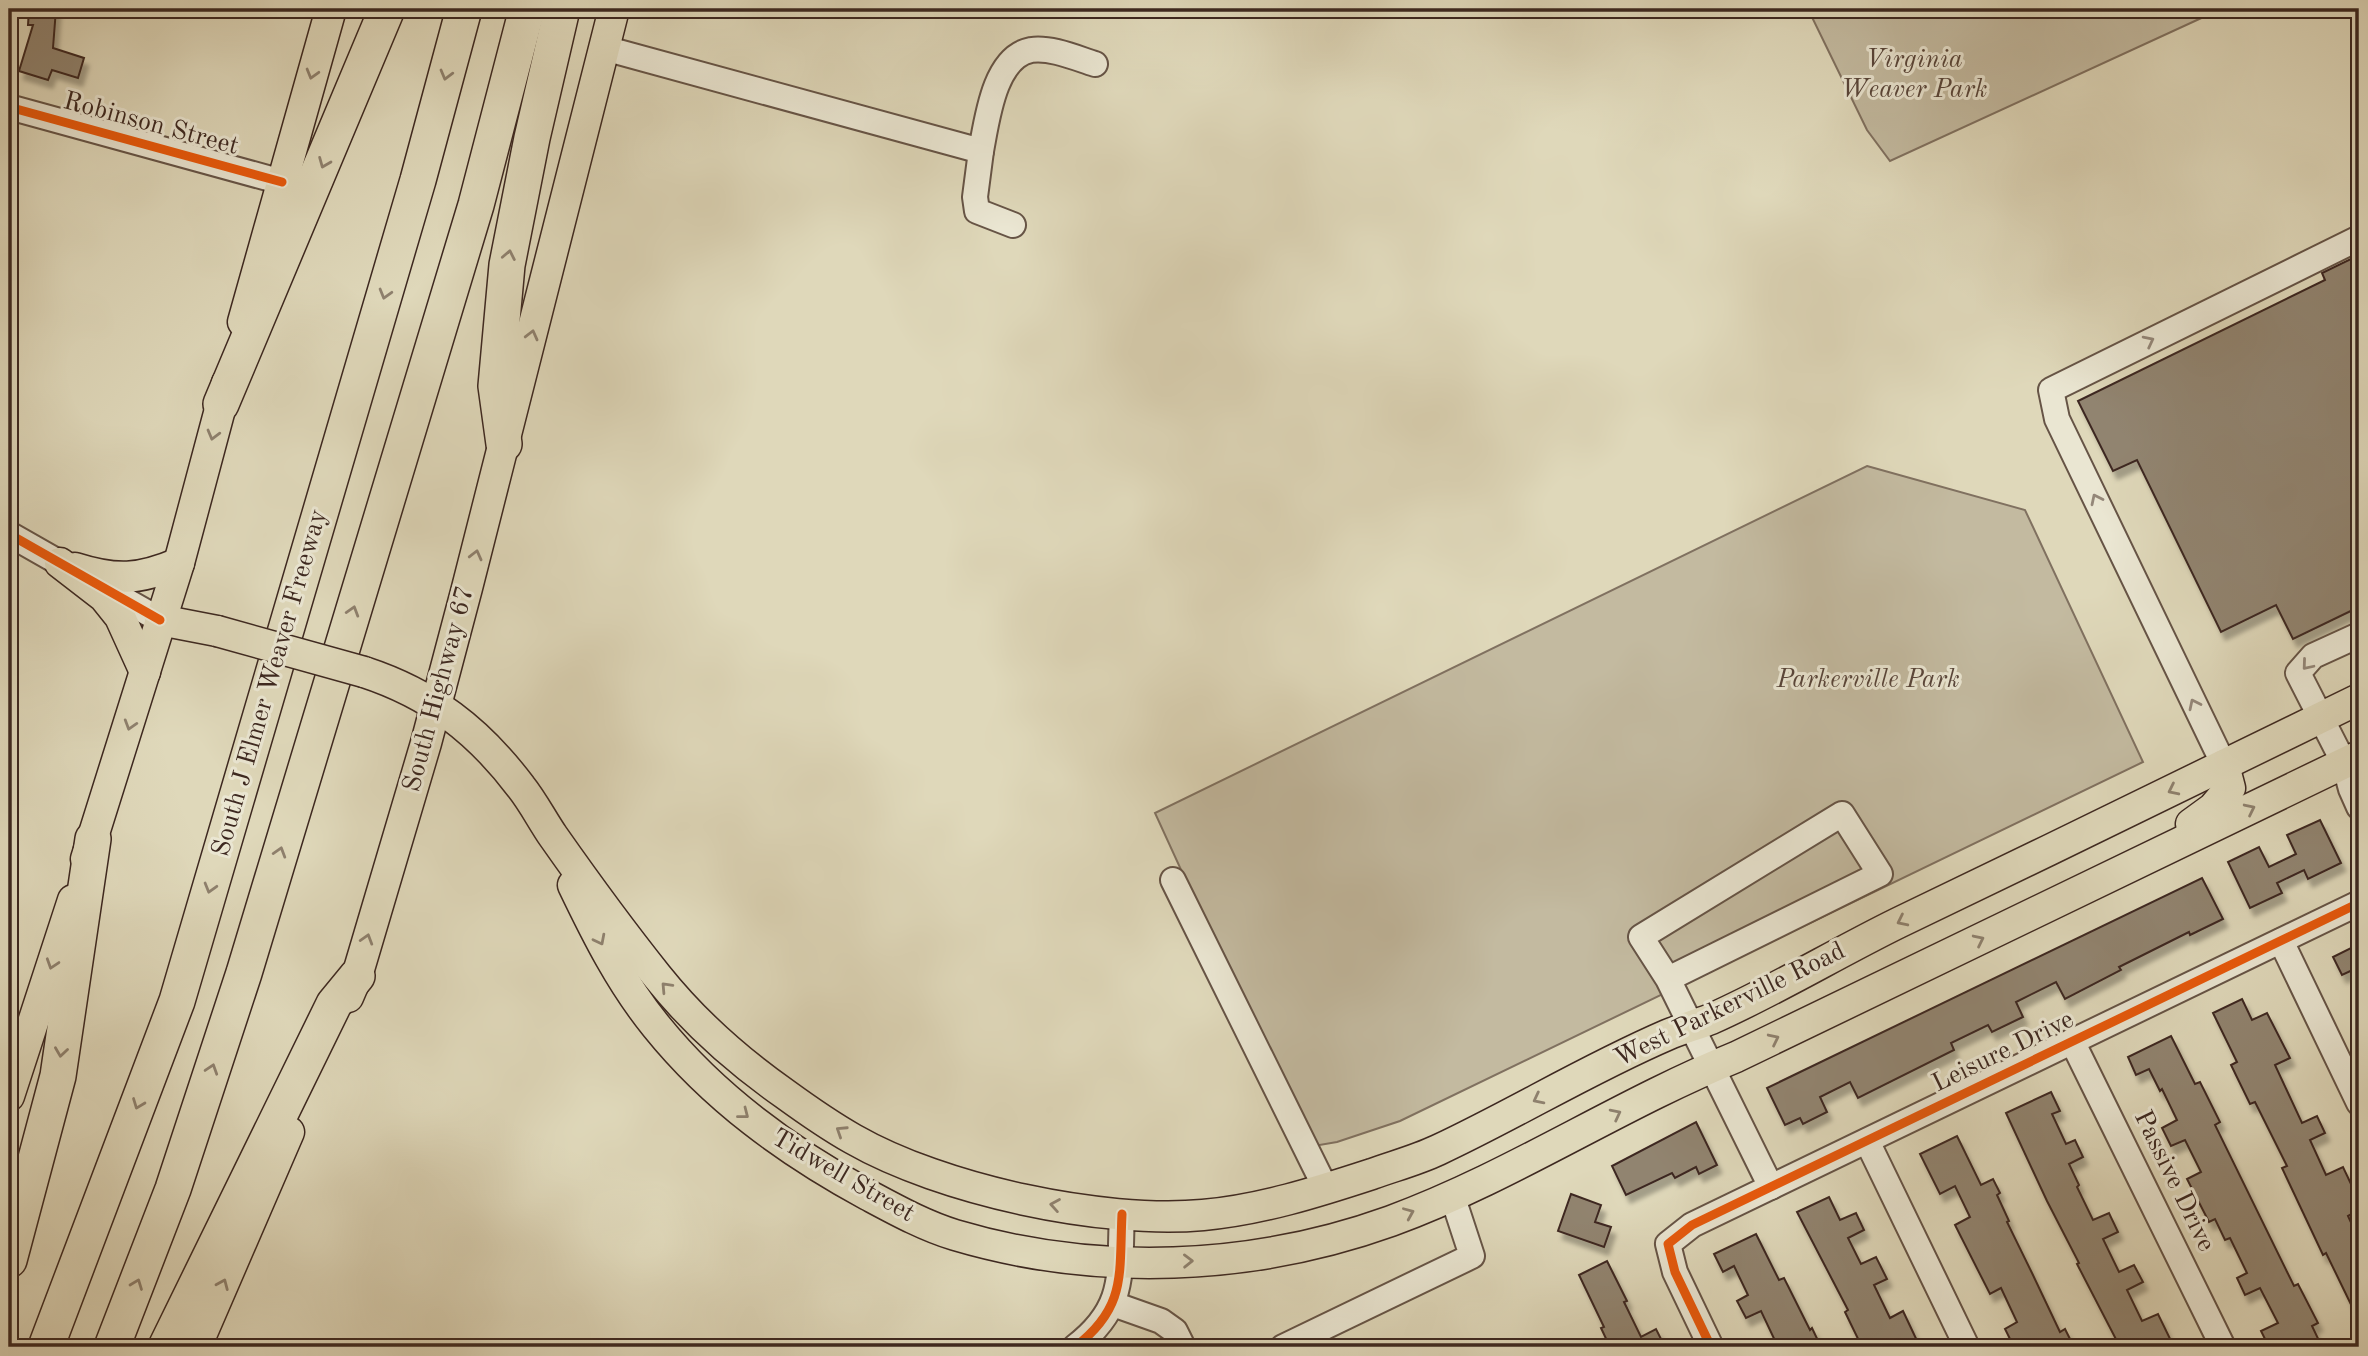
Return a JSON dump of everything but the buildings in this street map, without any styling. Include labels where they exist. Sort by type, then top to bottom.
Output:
[{"type":"highway","points":[[221,404],[387,9]]},
{"type":"highway","name":"South J Elmer Weaver Freeway","points":[[46,1347],[177,1001],[418,180],[464,9]]},
{"type":"highway","points":[[112,1347],[173,1189],[244,973],[475,205],[527,9]]},
{"type":"highway","points":[[504,444],[496,386],[507,265],[532,138],[562,9]]},
{"type":"highway","points":[[9,1260],[58,1076],[93,839]]},
{"type":"highway","points":[[166,1347],[334,1004],[357,976]]},
{"type":"main road","points":[[9,1096],[179,564],[251,290],[331,9]]},
{"type":"main road","name":"South Highway 67","points":[[196,1347],[357,976],[436,705],[614,9]]},
{"type":"main road","points":[[60,563],[114,578],[140,577],[179,564]]},
{"type":"main road","points":[[60,563],[104,597],[120,617],[145,672]]},
{"type":"main road","name":"Tidwell Street","points":[[160,620],[217,631],[364,672],[397,683],[436,705],[480,739],[523,789],[551,833],[659,978],[698,1021],[741,1061],[787,1096],[854,1140],[892,1158],[1000,1195],[1122,1214]]},
{"type":"main road","name":"West Parkerville Road","points":[[1122,1214],[1152,1217],[1204,1215],[1252,1208],[1326,1189],[1433,1152],[1598,1068],[1670,1034],[1713,1018],[1879,932],[2359,699]]},
{"type":"main road","name":"West Parkerville Road","points":[[1120,1262],[1216,1261],[1322,1242],[1391,1221],[1555,1146],[1688,1077],[1736,1058],[2352,759]]},
{"type":"main road","points":[[2102,880],[2213,808],[2230,788],[2224,765]]},
{"type":"main road","name":"Tidwell Street","points":[[551,833],[603,947],[633,996],[689,1065],[774,1138],[820,1169],[902,1213],[951,1234],[1016,1251],[1070,1259],[1120,1262]]},
{"type":"main road","points":[[1433,1152],[1452,1195]]},
{"type":"street","points":[[604,48],[981,150]]},
{"type":"street","points":[[1013,225],[977,211],[975,197],[981,150],[1004,67],[1017,55],[1032,50],[1050,51],[1095,64]]},
{"type":"street","name":"Robinson Street","points":[[9,107],[282,182]]},
{"type":"street","points":[[2224,765],[2057,419],[2051,390],[2359,237]]},
{"type":"street","name":"Tidwell Street","points":[[9,534],[160,620]]},
{"type":"street","points":[[2359,635],[2313,656],[2298,673],[2322,717],[2352,759],[2351,789],[2359,807]]},
{"type":"street","points":[[1668,979],[1880,874],[1842,814],[1641,937],[1668,979],[1771,1188]]},
{"type":"street","points":[[1174,880],[1326,1189]]},
{"type":"street","name":"Leisure Drive","points":[[1711,1347],[1675,1272],[1668,1244],[1692,1225],[2359,903]]},
{"type":"street","points":[[2281,941],[2359,1103]]},
{"type":"street","name":"Passive Drive","points":[[2073,1041],[2223,1347]]},
{"type":"street","points":[[1867,1141],[1968,1347]]},
{"type":"street","points":[[1283,1347],[1472,1256],[1452,1195]]},
{"type":"street","points":[[1075,1347],[1096,1331],[1113,1304],[1118,1287],[1122,1214]]},
{"type":"street","points":[[1113,1304],[1161,1321],[1175,1331],[1183,1347]]},
{"type":"green space","name":"Virginia Weaver Park","points":[[1808,9],[2221,9],[1890,161],[1867,130]]},
{"type":"green space","name":"Parkerville Park","points":[[1867,466],[2025,510],[2143,762],[1400,1121],[1337,1142],[1308,1147],[1155,813]]},
{"type":"cycle path","points":[[9,107],[282,182]]},
{"type":"cycle path","points":[[9,534],[160,620]]},
{"type":"cycle path","points":[[1711,1347],[1675,1272],[1668,1244],[1692,1225],[2359,903]]},
{"type":"cycle path","points":[[1075,1347],[1104,1318],[1112,1303],[1120,1272],[1122,1214]]}]
